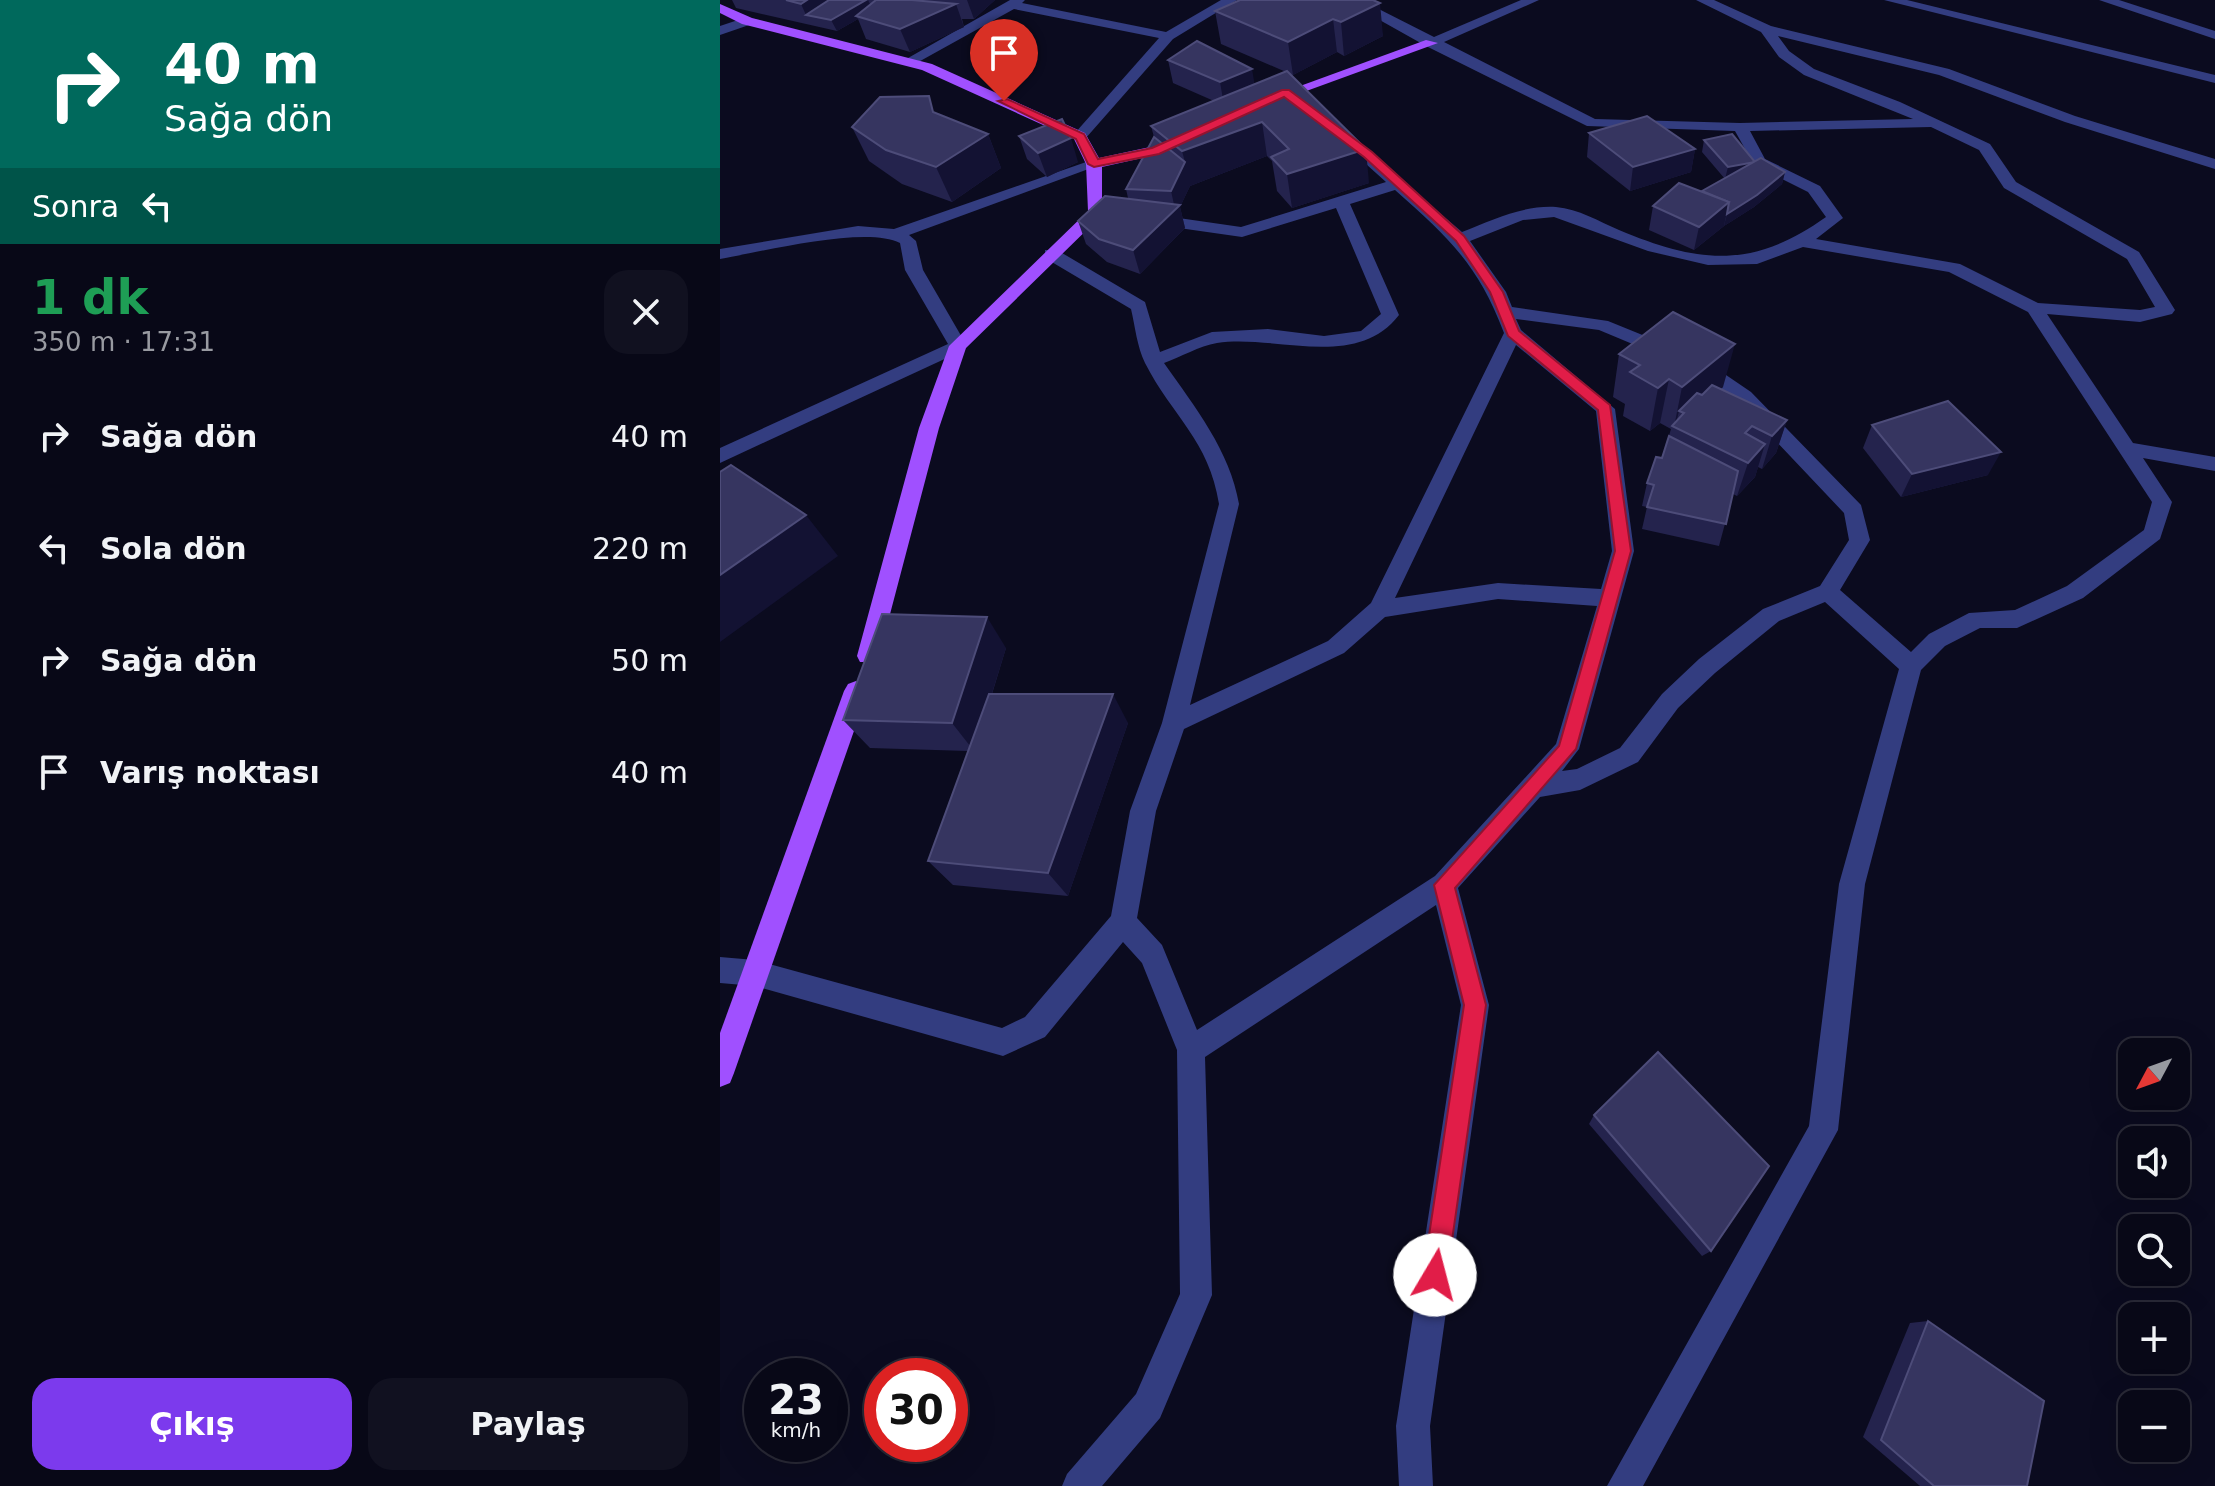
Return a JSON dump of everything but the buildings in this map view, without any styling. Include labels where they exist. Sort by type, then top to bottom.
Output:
[{"type":"main road","points":[[720,8],[747,21],[927,67],[1080,136],[1094,164],[1103,213],[1051,254],[958,346],[929,428],[875,636],[720,1073]]},
{"type":"main road","points":[[1257,106],[1285,93],[1431,43]]},
{"type":"main road","points":[[1094,164],[1155,151],[1199,132]]},
{"type":"street","points":[[1080,136],[1168,36],[1230,0]]},
{"type":"street","points":[[1351,0],[1592,123],[1740,127],[1935,123]]},
{"type":"street","points":[[1431,43],[1532,0]]},
{"type":"street","points":[[1703,0],[1766,29],[1944,72],[2070,119],[2215,164]]},
{"type":"street","points":[[1891,0],[2215,79]]},
{"type":"street","points":[[2106,0],[2215,35]]},
{"type":"street","points":[[908,62],[1015,2],[1168,36]]},
{"type":"street","points":[[720,31],[747,21]]},
{"type":"street","points":[[1766,29],[1784,54],[1809,72],[1935,123],[1985,147],[2010,185],[2133,256],[2166,310],[2140,316],[2034,308],[1954,268],[1805,242]]},
{"type":"street","points":[[1191,1050],[1444,885],[1567,749],[1623,551],[1605,409],[1509,323],[1497,292],[1460,239],[1368,154],[1285,93]]},
{"type":"street","points":[[1460,239],[1521,215],[1555,212],[1590,221],[1620,236],[1723,263],[1766,259],[1805,242],[1835,218],[1814,189],[1759,162],[1740,127]]},
{"type":"street","points":[[895,234],[1094,164]]},
{"type":"street","points":[[1140,218],[1242,232],[1340,199],[1397,184]]},
{"type":"street","points":[[1153,361],[1212,338],[1268,335],[1324,342],[1366,336],[1390,315],[1340,199]]},
{"type":"street","points":[[720,254],[858,231],[895,234],[908,241],[914,270],[958,346],[720,456]]},
{"type":"street","points":[[720,970],[755,973],[1003,1042],[1035,1027],[1123,922],[1143,811],[1174,723],[1229,504],[1224,473],[1191,415],[1153,361],[1139,306],[1051,254]]},
{"type":"street","points":[[1624,1486],[1823,1130],[1852,884],[1911,666],[1937,640],[1977,619],[2017,619],[2075,592],[2153,534],[2162,502],[2034,308]]},
{"type":"street","points":[[1509,323],[1602,325],[1697,364],[1744,396],[1854,510],[1860,540],[1828,592],[1771,615],[1707,666],[1670,701],[1629,755],[1580,779],[1533,787]]},
{"type":"street","points":[[1174,723],[1336,647],[1379,609],[1509,323]]},
{"type":"street","points":[[2124,448],[2215,464]]},
{"type":"street","points":[[1379,609],[1498,591],[1610,598]]},
{"type":"street","points":[[1828,592],[1911,666]]},
{"type":"street","points":[[1416,1486],[1413,1426],[1475,1005],[1444,885]]},
{"type":"street","points":[[1079,1486],[1148,1406],[1196,1295],[1191,1050],[1152,954],[1123,922]]},
{"type":"route","points":[[1004,101],[1080,136],[1094,164],[1155,151],[1285,93],[1368,154],[1460,239],[1497,292],[1513,333],[1605,409],[1623,551],[1567,749],[1444,885],[1475,1005],[1435,1275]]}]
